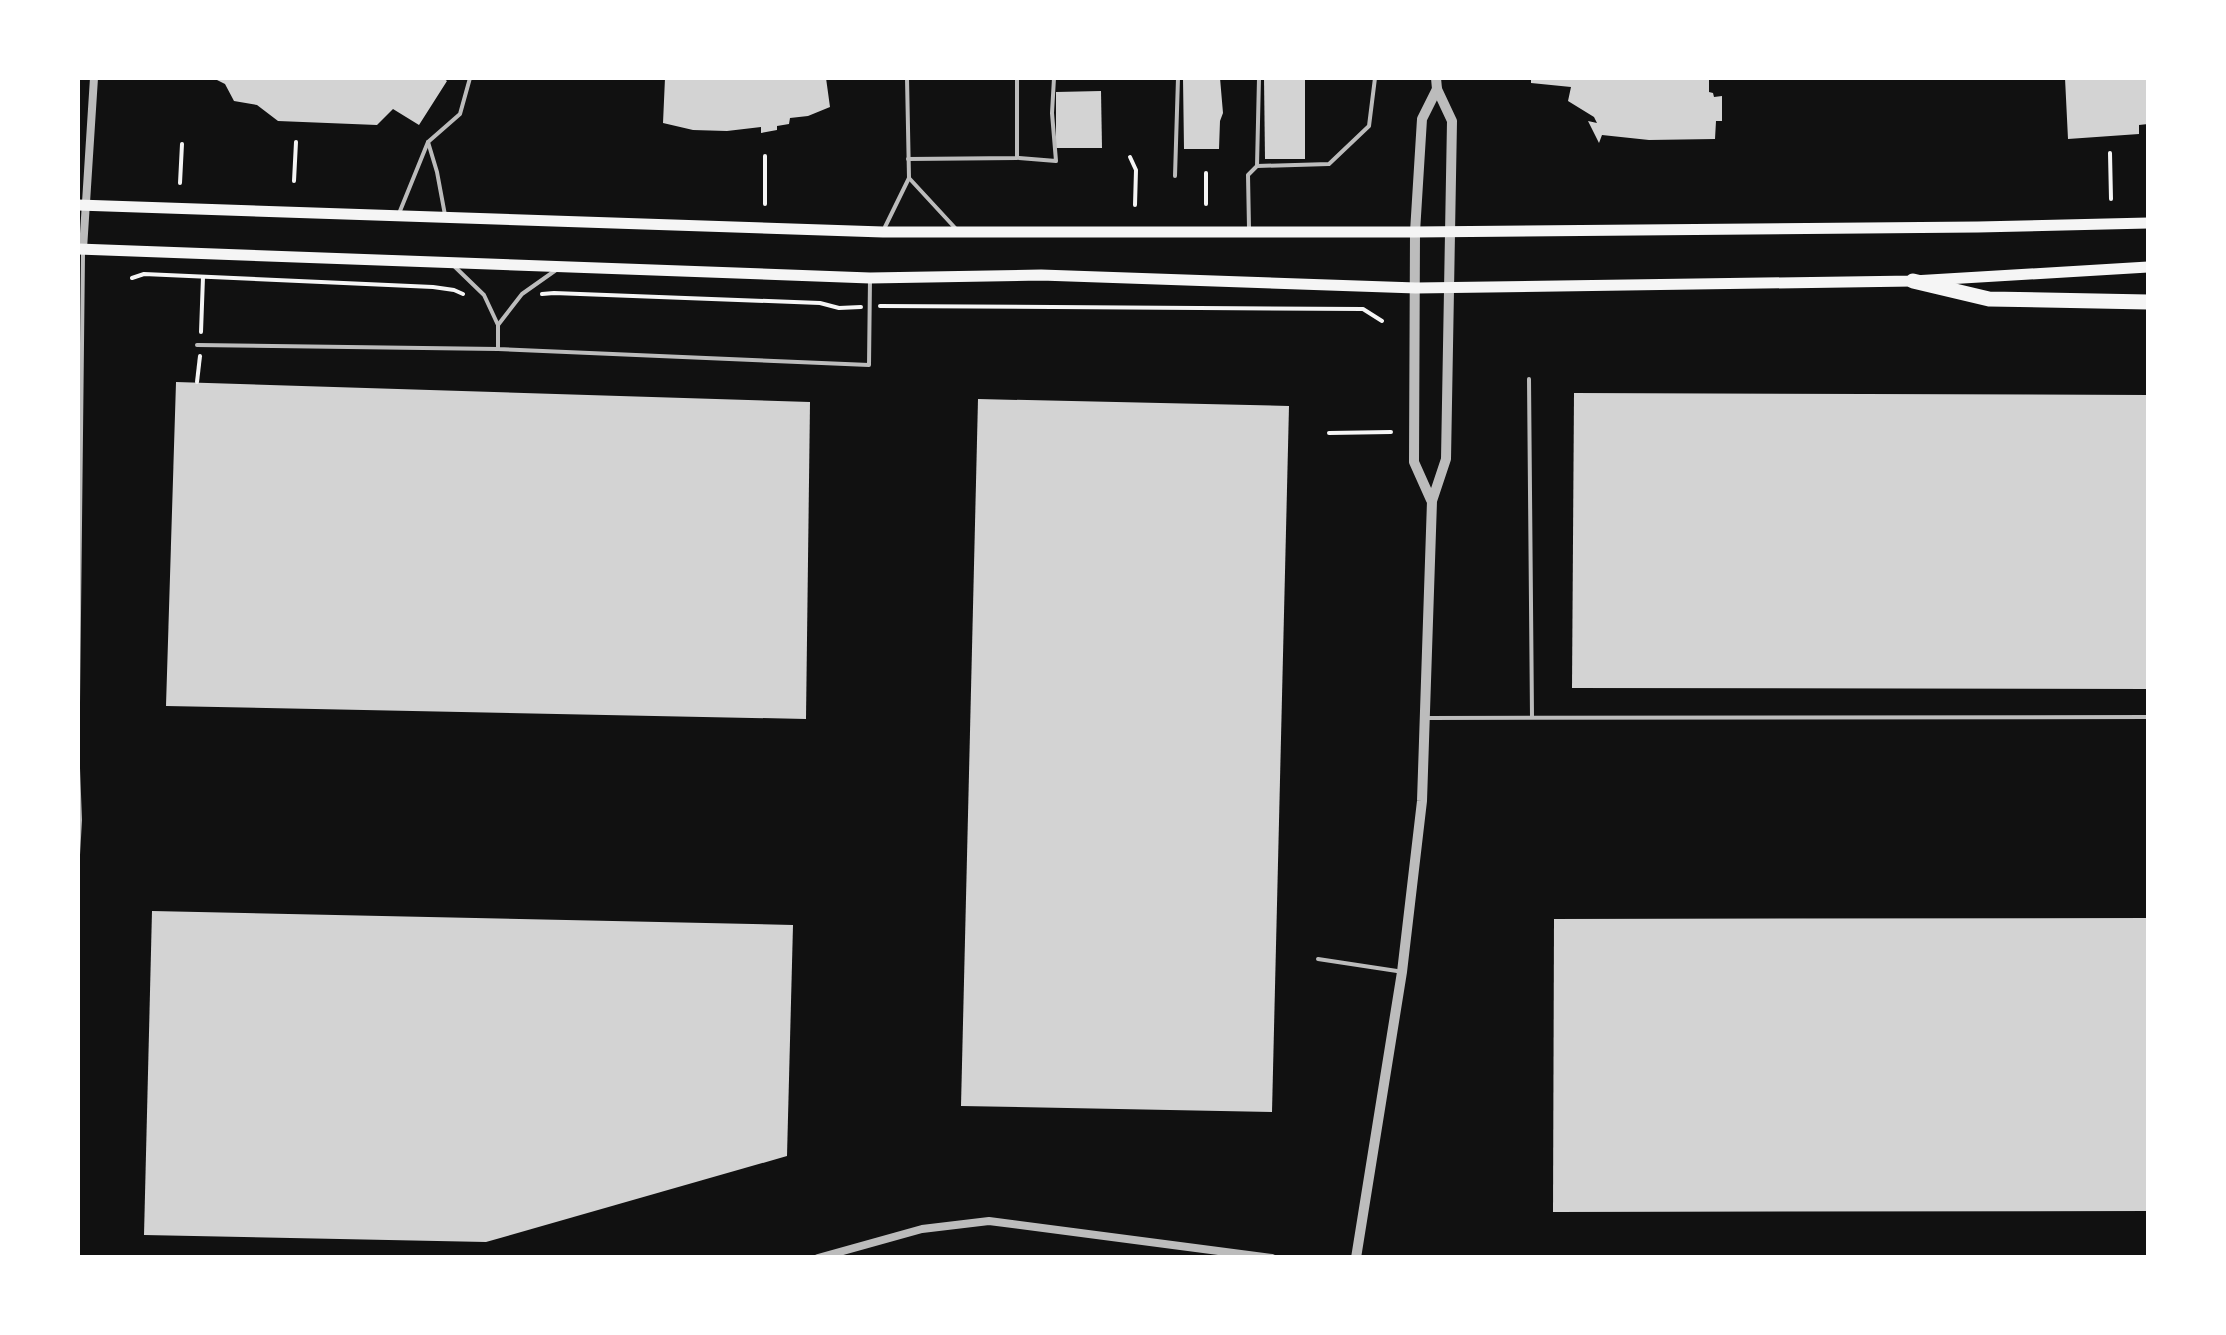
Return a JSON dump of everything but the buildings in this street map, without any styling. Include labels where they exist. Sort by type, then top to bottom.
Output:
[{"type":"highway","points":[[1913,281],[1989,298],[2148,302]]},
{"type":"main road","points":[[82,205],[883,232],[1449,232],[2148,223]]},
{"type":"main road","points":[[80,249],[870,278],[1040,275],[1416,288],[1913,281],[2148,267]]},
{"type":"street","points":[[80,249],[94,78]]},
{"type":"street","points":[[1356,1258],[1402,972],[1422,801],[1432,500],[1446,459],[1452,121],[1436,83]]},
{"type":"street","points":[[1432,500],[1414,462],[1414,232],[1422,119],[1436,83]]},
{"type":"street","points":[[818,1258],[922,1229],[989,1221],[1272,1258]]},
{"type":"lane","points":[[398,216],[428,142],[460,114],[470,78]]},
{"type":"lane","points":[[883,232],[909,178],[907,78]]},
{"type":"lane","points":[[1017,78],[1017,158]]},
{"type":"lane","points":[[908,159],[1056,161],[1054,78]]},
{"type":"lane","points":[[1175,176],[1178,78]]},
{"type":"lane","points":[[1257,166],[1259,78]]},
{"type":"lane","points":[[1249,232],[1248,175],[1257,166],[1329,164],[1370,126],[1375,78]]},
{"type":"lane","points":[[428,142],[445,217]]},
{"type":"lane","points":[[909,178],[958,232]]},
{"type":"lane","points":[[78,704],[80,249]]},
{"type":"lane","points":[[451,263],[484,295],[498,325],[498,349]]},
{"type":"lane","points":[[498,325],[522,294],[558,268]]},
{"type":"lane","points":[[199,345],[498,349],[869,366],[870,278]]},
{"type":"lane","points":[[1529,379],[1532,716]]},
{"type":"lane","points":[[1424,718],[2148,717]]},
{"type":"lane","points":[[78,768],[78,855]]},
{"type":"lane","points":[[1318,959],[1402,972]]},
{"type":"path","points":[[294,181],[296,142]]},
{"type":"path","points":[[180,183],[182,144]]},
{"type":"path","points":[[2110,152],[2111,199]]},
{"type":"path","points":[[765,204],[766,156]]},
{"type":"path","points":[[1130,157],[1136,170],[1135,205]]},
{"type":"path","points":[[1206,173],[1206,204]]},
{"type":"path","points":[[132,278],[144,274],[433,287],[472,297]]},
{"type":"path","points":[[198,382],[204,277]]},
{"type":"path","points":[[537,295],[554,292],[820,303],[840,308]]},
{"type":"path","points":[[906,305],[1363,309],[1382,321]]},
{"type":"path","points":[[1329,432],[1391,432]]}]
